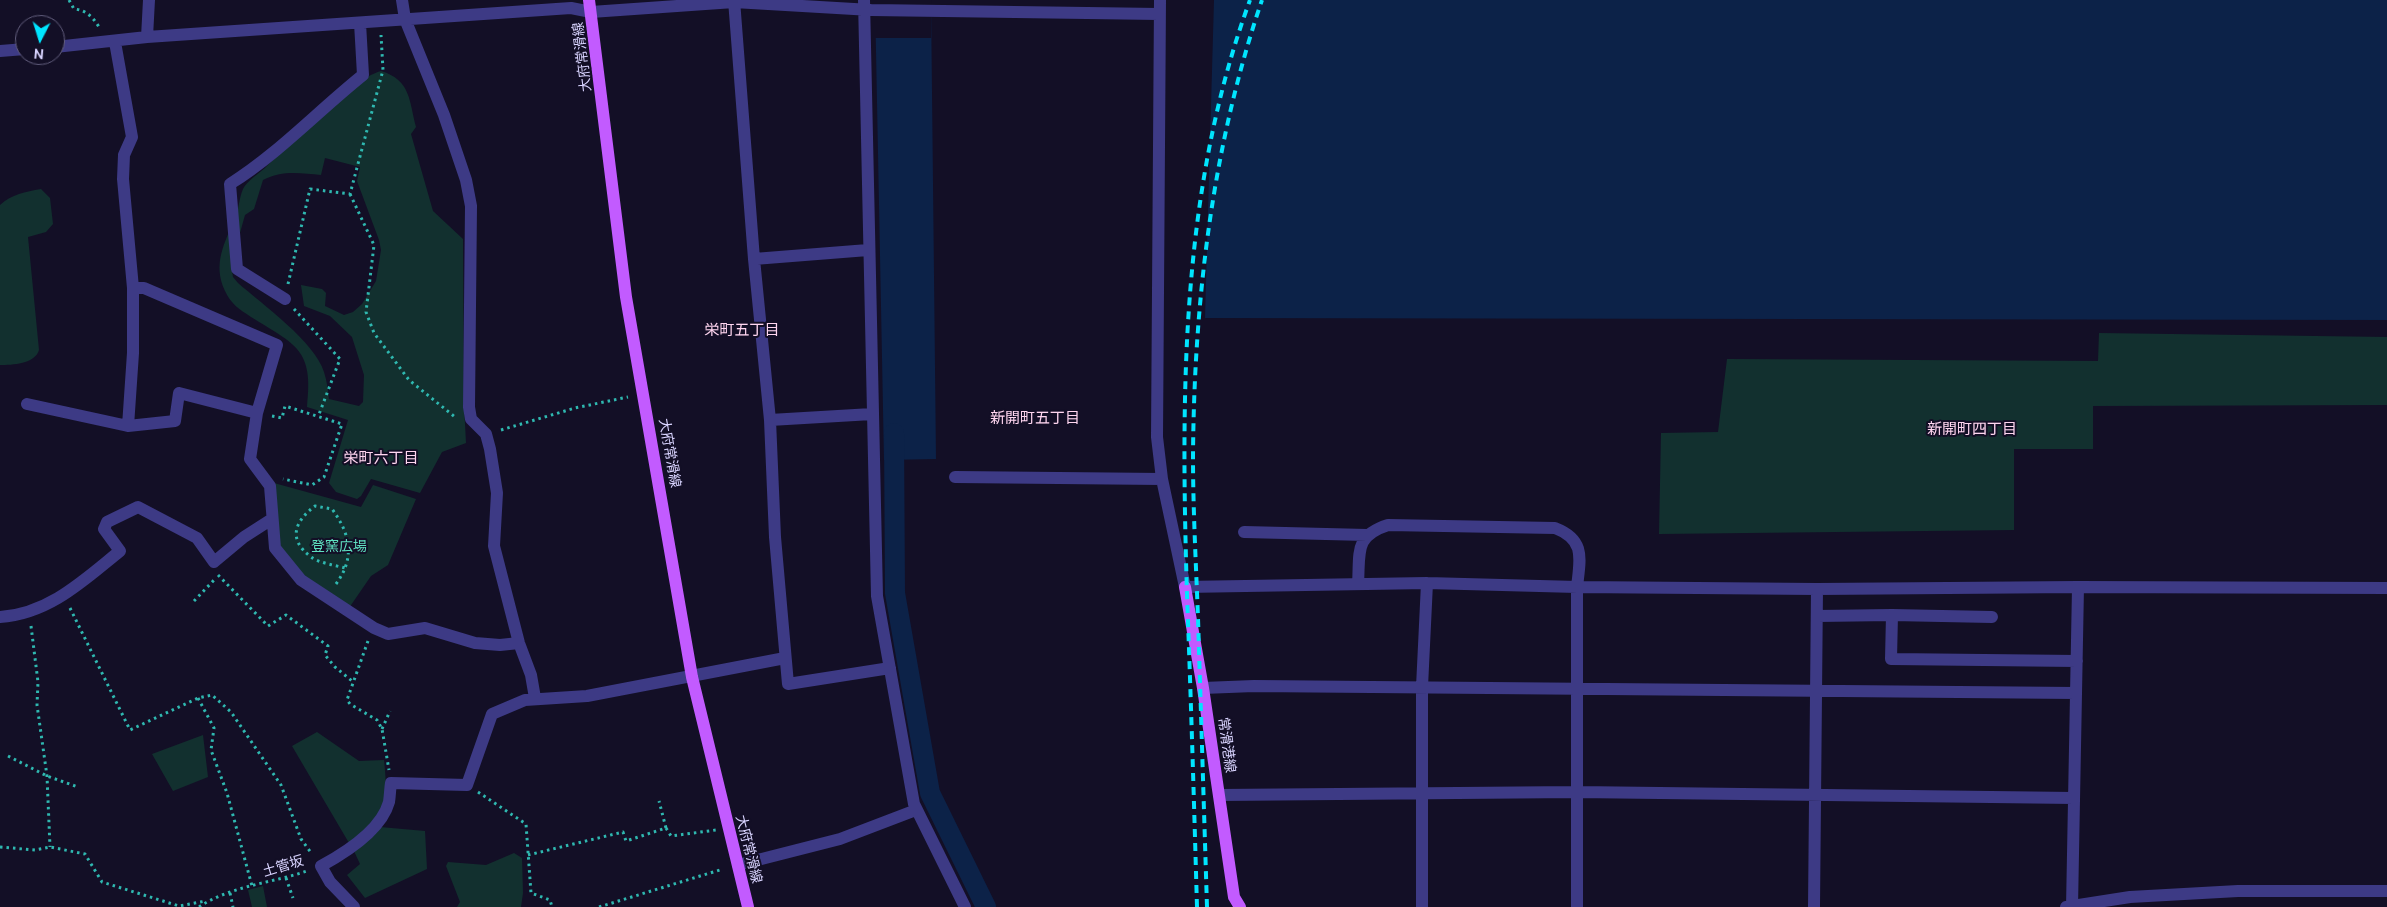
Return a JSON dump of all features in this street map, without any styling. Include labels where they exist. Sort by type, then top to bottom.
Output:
[{"type":"main road","name":"大府常滑線","points":[[590,6],[626,297],[692,676],[748,907]]},
{"type":"main road","name":"常滑港線","points":[[1185,587],[1203,688],[1234,897],[1240,907]]},
{"type":"street","points":[[147,37],[149,0]]},
{"type":"street","points":[[402,0],[405,19],[444,116],[466,180],[471,214],[469,407],[471,419],[486,434],[497,493],[494,546],[519,643],[531,675],[535,698]]},
{"type":"street","points":[[1160,0],[1157,437],[1162,479],[1185,587],[1427,583],[1577,587],[1817,589],[2078,587],[2387,588]]},
{"type":"street","points":[[65,46],[147,37],[590,6],[734,1],[935,11],[1160,14]]},
{"type":"street","points":[[734,1],[754,259],[770,420],[775,537],[788,684],[890,668]]},
{"type":"street","points":[[866,7],[868,250],[876,596],[916,810],[965,907]]},
{"type":"street","points":[[285,299],[237,270],[230,184],[258,166],[319,111],[363,76],[360,23]]},
{"type":"street","points":[[111,42],[132,137],[124,155],[123,178],[133,288],[128,426]]},
{"type":"street","points":[[0,51],[15,50]]},
{"type":"street","points":[[754,259],[868,250]]},
{"type":"street","points":[[133,288],[144,288],[277,345],[256,413],[250,459],[264,475],[270,486],[276,548],[301,580],[374,628],[388,634],[425,628],[475,643],[500,646],[519,643]]},
{"type":"street","points":[[27,404],[128,426],[175,421],[179,394],[256,413]]},
{"type":"street","points":[[770,420],[872,414]]},
{"type":"street","points":[[955,477],[1162,479]]},
{"type":"street","points":[[0,617],[29,611],[64,597],[120,551],[104,529],[107,522],[138,507],[197,538],[214,562],[244,537],[272,519]]},
{"type":"street","points":[[1358,584],[1359,555],[1363,540],[1372,530],[1388,525],[1556,528],[1568,533],[1578,544],[1580,564],[1577,587],[1577,907]]},
{"type":"street","points":[[1244,532],[1368,535]]},
{"type":"street","points":[[1422,907],[1422,687],[1427,583]]},
{"type":"street","points":[[2078,587],[2070,906],[2130,897],[2238,891],[2387,891]]},
{"type":"street","points":[[1814,907],[1817,589]]},
{"type":"street","points":[[1892,615],[1891,659],[2077,661]]},
{"type":"street","points":[[1817,616],[1992,617]]},
{"type":"street","points":[[354,907],[330,882],[321,866],[370,832],[379,822],[388,804],[391,783],[468,785],[492,714],[525,700],[535,698],[587,696],[785,658]]},
{"type":"street","points":[[1203,688],[1254,686],[2076,693]]},
{"type":"street","points":[[1219,795],[1577,792],[2074,798]]},
{"type":"street","points":[[738,865],[840,839],[916,810]]},
{"type":"path","points":[[69,0],[74,9],[82,10],[94,19],[111,42]]},
{"type":"path","points":[[380,22],[383,70],[350,194],[374,245],[366,312],[374,333],[409,380],[460,421]]},
{"type":"path","points":[[318,417],[340,359],[285,299],[310,189],[350,194]]},
{"type":"path","points":[[486,434],[575,408],[644,394]]},
{"type":"path","points":[[256,413],[282,418],[285,406],[342,424],[324,477],[312,485],[264,475]]},
{"type":"path","points":[[326,597],[345,568],[350,553],[343,524],[332,509],[315,506],[301,516],[296,530],[300,545],[312,558],[345,568]]},
{"type":"path","points":[[214,562],[219,575],[268,626],[286,615],[328,646],[325,655],[335,667],[352,681]]},
{"type":"path","points":[[194,601],[219,575]]},
{"type":"path","points":[[64,597],[130,730],[198,698],[212,695],[231,712],[281,784],[301,839],[321,866]]},
{"type":"path","points":[[29,611],[38,682],[37,705],[47,776],[50,847]]},
{"type":"path","points":[[374,628],[352,681],[347,700],[350,704],[377,720],[382,729],[391,783]]},
{"type":"path","points":[[198,698],[214,728],[211,750],[227,793],[252,886]]},
{"type":"path","points":[[382,729],[390,710]]},
{"type":"path","points":[[8,756],[47,776],[78,787]]},
{"type":"path","points":[[468,785],[526,824],[531,893],[550,900],[552,907]]},
{"type":"path","points":[[659,801],[666,828],[672,836],[729,828]]},
{"type":"path","points":[[528,856],[623,832],[626,841],[666,828]]},
{"type":"path","points":[[0,847],[35,850],[50,847],[85,854],[102,882],[179,906],[209,900]]},
{"type":"path","points":[[599,907],[738,865]]},
{"type":"path","name":"土管坂","points":[[209,900],[321,866]]},
{"type":"path","points":[[286,878],[293,898]]},
{"type":"path","points":[[230,893],[234,907]]},
{"type":"path","points":[[199,907],[209,900]]},
{"type":"green space","points":[[381,71],[391,75],[403,86],[410,100],[416,127],[411,134],[433,211],[463,239],[466,443],[442,452],[420,493],[371,479],[361,496],[357,499],[336,492],[329,483],[348,420],[307,407],[308,372],[304,360],[290,342],[239,309],[227,296],[221,281],[220,262],[221,253],[245,186],[320,113],[367,77]],"holes":[[[325,158],[360,167],[357,181],[381,250],[376,281],[362,304],[353,312],[344,315],[325,306],[326,293],[322,289],[301,285],[304,306],[330,316],[352,337],[364,375],[363,402],[359,406],[329,399],[327,382],[319,360],[287,324],[238,283],[233,277],[231,265],[245,215],[254,209],[263,180],[284,173],[321,175]]]},
{"type":"green space","points":[[41,189],[50,198],[53,224],[46,232],[28,237],[39,350],[37,355],[28,361],[0,365],[0,205],[24,192]]},
{"type":"green space","points":[[2099,333],[2387,337],[2387,405],[2093,406],[2093,449],[2014,449],[2014,530],[1659,534],[1661,433],[1718,432],[1727,359],[2098,361]]},
{"type":"green space","name":"登窯広場","points":[[274,483],[361,507],[373,485],[416,499],[388,565],[371,576],[349,608],[310,581],[290,564],[284,555],[280,546]]},
{"type":"green space","points":[[317,732],[359,761],[384,760],[385,793],[382,809],[374,823],[349,843],[292,746]]},
{"type":"green space","points":[[203,735],[208,777],[173,791],[152,754]]},
{"type":"green space","points":[[380,827],[425,831],[427,869],[365,898],[347,875],[360,864],[353,849]]},
{"type":"green space","points":[[514,853],[522,858],[523,893],[521,907],[457,907],[460,902],[446,866],[448,862],[486,865]]},
{"type":"green space","points":[[263,886],[267,907],[252,907],[248,890]]},
{"type":"water","points":[[875,0],[931,0],[936,459],[884,460]]},
{"type":"water","points":[[1214,0],[2387,0],[2387,320],[1205,318]]},
{"type":"pier","points":[[875,0],[931,0],[931,38],[875,38]]},
{"type":"waterway","points":[[894,433],[895,593],[930,793],[986,907]]},
{"type":"railway","points":[[1197,907],[1184,444],[1190,294],[1198,219],[1210,145],[1227,72],[1250,0]]},
{"type":"railway","points":[[1207,907],[1193,477],[1197,341],[1202,283],[1218,168],[1230,112],[1262,0]]},
{"type":"district","name":"栄町五丁目","points":[[742,330]]},
{"type":"district","name":"新開町五丁目","points":[[1035,418]]},
{"type":"district","name":"新開町四丁目","points":[[1972,429]]},
{"type":"district","name":"栄町六丁目","points":[[381,458]]}]
